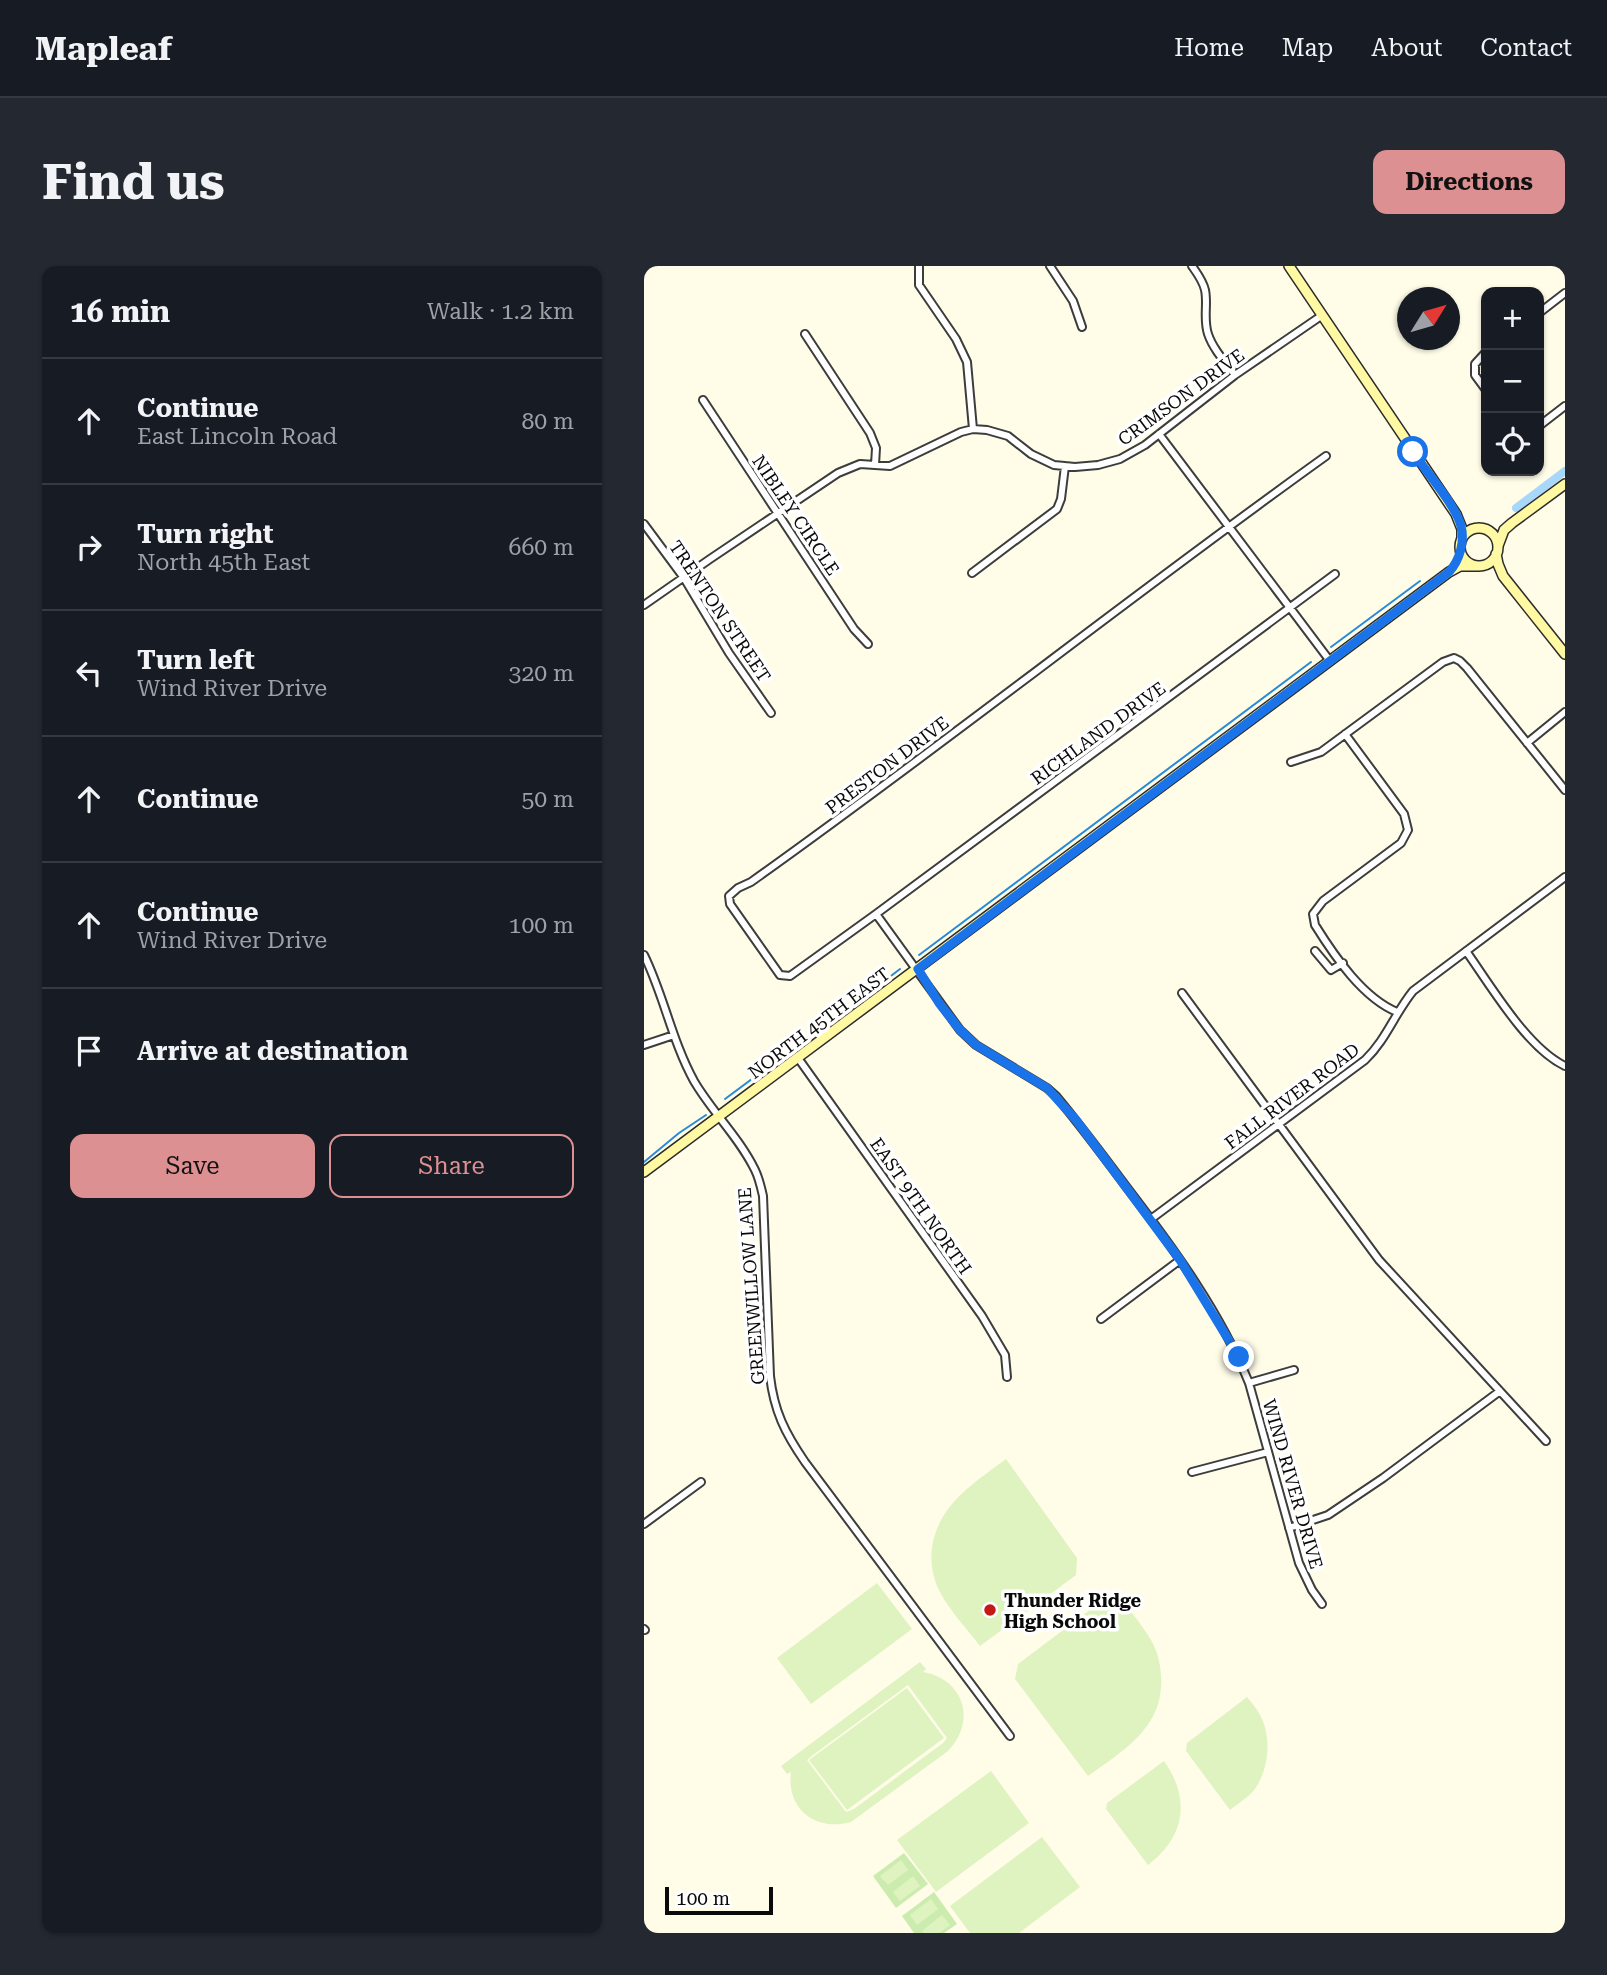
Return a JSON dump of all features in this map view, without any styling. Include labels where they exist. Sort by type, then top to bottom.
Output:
[{"type":"main road","points":[[1289,266],[1456,514],[1462,528],[1460,550],[1466,561],[1497,571],[1503,576],[1565,654]]},
{"type":"main road","points":[[1480,566],[1493,559],[1504,530],[1565,484]]},
{"type":"main road","points":[[1456,514],[1494,536],[1498,564],[1503,576]]},
{"type":"main road","points":[[1462,539],[1468,532],[1494,530],[1512,523]]},
{"type":"main road","name":"NORTH 45TH EAST","points":[[1449,572],[1457,562],[1460,550]]},
{"type":"main road","name":"NORTH 45TH EAST","points":[[644,1172],[1449,572],[1460,566],[1480,566]]},
{"type":"street","points":[[644,605],[838,474],[860,464],[890,466],[961,432],[973,429],[967,362],[956,339],[919,285],[919,266]]},
{"type":"street","points":[[1049,266],[1073,301],[1082,327]]},
{"type":"street","points":[[1192,266],[1205,291],[1208,335],[1235,375]]},
{"type":"street","points":[[1544,309],[1565,293]]},
{"type":"street","name":"CRIMSON DRIVE","points":[[973,429],[1008,436],[1031,454],[1054,465],[1098,465],[1120,459],[1145,445],[1235,375],[1321,316]]},
{"type":"street","points":[[805,334],[870,433],[876,448],[875,465]]},
{"type":"street","points":[[1481,358],[1475,365],[1475,375],[1481,383]]},
{"type":"street","name":"NIBLEY CIRCLE","points":[[703,400],[867,644]]},
{"type":"street","points":[[1544,422],[1565,406]]},
{"type":"street","points":[[1159,434],[1330,661]]},
{"type":"street","points":[[1228,526],[1325,456]]},
{"type":"street","points":[[972,573],[1057,509],[1061,499],[1065,466]]},
{"type":"street","name":"TRENTON STREET","points":[[644,524],[684,578],[722,641],[771,713]]},
{"type":"street","name":"PRESTON DRIVE","points":[[876,914],[806,966],[790,976],[780,975],[734,911],[729,896],[830,826],[1228,526]]},
{"type":"street","name":"RICHLAND DRIVE","points":[[876,914],[1335,574]]},
{"type":"street","points":[[1291,762],[1321,752],[1443,662],[1454,658],[1467,668],[1565,790]]},
{"type":"street","points":[[1528,743],[1565,712]]},
{"type":"street","points":[[1345,734],[1404,814],[1408,831],[1401,843],[1323,901],[1313,914],[1315,925],[1370,996],[1397,1012]]},
{"type":"street","name":"FALL RIVER ROAD","points":[[1151,1219],[1365,1060],[1379,1044],[1397,1012],[1413,991],[1565,877]]},
{"type":"street","points":[[876,914],[960,1030],[976,1045],[1056,1096],[1151,1219]]},
{"type":"street","points":[[1315,951],[1331,970],[1343,963]]},
{"type":"street","points":[[1466,951],[1536,1046],[1555,1062],[1565,1066]]},
{"type":"street","name":"GREENWILLOW LANE","points":[[644,955],[654,976],[681,1056],[696,1083],[757,1172],[763,1196],[770,1376],[778,1416],[804,1462],[1010,1736]]},
{"type":"street","points":[[1182,993],[1379,1260],[1546,1441]]},
{"type":"street","points":[[644,1045],[674,1035]]},
{"type":"street","name":"EAST 9TH NORTH","points":[[798,1058],[982,1316],[1005,1355],[1007,1377]]},
{"type":"street","name":"WIND RIVER DRIVE","points":[[1151,1219],[1180,1260],[1232,1345],[1249,1383],[1304,1576],[1322,1604]]},
{"type":"street","points":[[1101,1319],[1180,1260]]},
{"type":"street","points":[[1249,1383],[1294,1370]]},
{"type":"street","points":[[1289,1528],[1328,1516],[1500,1391]]},
{"type":"street","points":[[1192,1472],[1268,1452]]},
{"type":"street","points":[[644,1524],[701,1482]]},
{"type":"green space","points":[[1006,1459],[1077,1558],[1076,1575],[980,1646],[938,1589],[931,1559],[932,1547],[942,1518],[950,1507],[970,1486]]},
{"type":"green space","points":[[877,1583],[912,1629],[811,1704],[777,1658]]},
{"type":"green space","points":[[1115,1591],[1154,1645],[1161,1674],[1159,1702],[1153,1716],[1136,1739],[1088,1776],[1015,1679],[1018,1664]]},
{"type":"green space","points":[[920,1662],[926,1669],[923,1672],[948,1683],[957,1692],[962,1703],[962,1727],[948,1751],[851,1822],[826,1824],[806,1815],[793,1797],[791,1772],[787,1774],[781,1766]],"holes":[[[908,1685],[947,1738],[854,1809],[846,1812],[807,1760]]]},
{"type":"green space","points":[[907,1688],[944,1738],[847,1810],[809,1760]]},
{"type":"green space","points":[[1247,1697],[1264,1724],[1266,1762],[1255,1789],[1230,1810],[1186,1751],[1187,1743]]},
{"type":"green space","points":[[1164,1761],[1178,1789],[1180,1817],[1170,1842],[1148,1865],[1106,1809],[1107,1803]]},
{"type":"green space","points":[[991,1771],[1029,1823],[936,1892],[897,1840]]},
{"type":"green space","points":[[1042,1837],[1080,1887],[1019,1933],[970,1933],[950,1906]]},
{"type":"green space","points":[[904,1853],[928,1884],[896,1908],[873,1876]]},
{"type":"green space","points":[[901,1860],[908,1870],[888,1885],[880,1876]]},
{"type":"green space","points":[[913,1876],[920,1886],[900,1901],[893,1892]]},
{"type":"green space","points":[[934,1892],[957,1924],[944,1933],[914,1933],[902,1916]]},
{"type":"green space","points":[[931,1899],[938,1909],[917,1925],[910,1915]]},
{"type":"green space","points":[[942,1915],[950,1925],[939,1933],[922,1931]]},
{"type":"waterway","points":[[1516,508],[1565,471]]},
{"type":"waterway","points":[[1331,647],[1420,581]]},
{"type":"waterway","points":[[919,955],[1311,662]]},
{"type":"waterway","points":[[725,1099],[900,969]]},
{"type":"waterway","points":[[644,1162],[706,1115]]},
{"type":"place","name":"Thunder Ridge High School","points":[[990,1610]]},
{"type":"route","points":[[1239,1357],[1180,1260],[1076,1120],[1047,1088],[976,1045],[960,1030],[918,969],[1449,572],[1459,556],[1462,528],[1456,514],[1413,452]]}]
